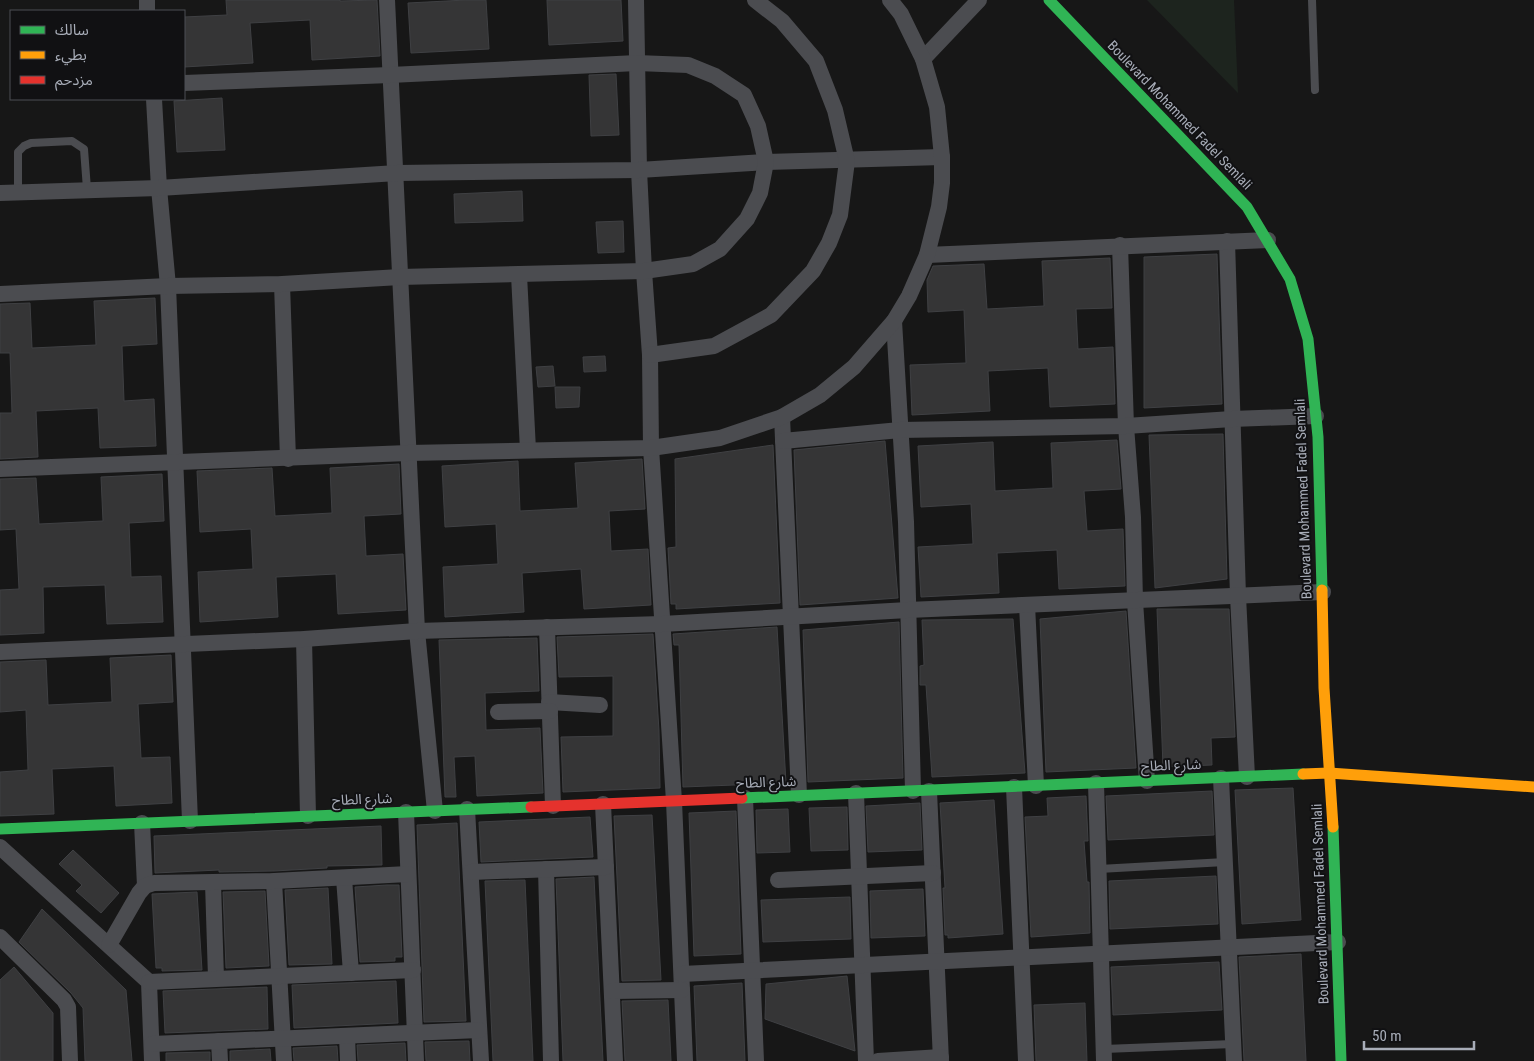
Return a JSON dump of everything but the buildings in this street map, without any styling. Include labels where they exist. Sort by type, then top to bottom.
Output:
[{"type":"street","points":[[387,0],[397,173],[400,277],[417,631],[435,811]]},
{"type":"street","points":[[636,0],[639,170],[650,355],[651,448],[674,800],[685,1061]]},
{"type":"street","points":[[650,355],[714,346],[771,315],[814,271],[829,243],[840,215],[847,160],[835,110],[816,61],[782,21],[755,0]]},
{"type":"street","points":[[0,469],[408,453],[651,448],[720,438],[782,417],[820,395],[854,367],[894,321],[909,296],[927,255],[939,207],[942,183],[942,157],[937,107],[923,59],[901,14],[890,0]]},
{"type":"street","points":[[923,59],[979,0]]},
{"type":"street","name":"Boulevard Mohammed Fadel Semlali","points":[[1049,0],[1247,207],[1290,279],[1308,339],[1318,437],[1324,688],[1333,830],[1341,1061]]},
{"type":"street","points":[[0,294],[168,286],[282,284],[400,277],[644,271],[693,264],[720,249],[747,219],[760,193],[766,162],[758,126],[744,95],[715,76],[688,65],[637,63],[185,83]]},
{"type":"street","points":[[154,100],[159,188],[168,286],[190,821]]},
{"type":"street","points":[[0,193],[159,188],[397,173],[639,170],[766,162],[942,157]]},
{"type":"street","points":[[927,255],[1120,245],[1268,240]]},
{"type":"street","points":[[1226,241],[1238,596],[1247,777]]},
{"type":"street","points":[[1120,245],[1126,426],[1133,517],[1135,602],[1147,781]]},
{"type":"street","points":[[519,274],[528,450]]},
{"type":"street","points":[[282,284],[288,459]]},
{"type":"street","points":[[878,1061],[941,1059],[933,873],[921,791],[908,610],[894,321]]},
{"type":"street","points":[[783,441],[900,430],[1126,426],[1316,416]]},
{"type":"street","points":[[782,417],[799,795]]},
{"type":"street","points":[[0,652],[417,631],[662,624],[908,610],[1135,602],[1322,592]]},
{"type":"street","points":[[1027,605],[1036,786]]},
{"type":"street","points":[[547,627],[553,806]]},
{"type":"street","points":[[304,638],[308,816]]},
{"type":"street","points":[[498,712],[550,706],[600,705]]},
{"type":"street","name":"شارع الطاح","points":[[0,829],[1329,773],[1534,786]]},
{"type":"street","points":[[1221,778],[1234,1061]]},
{"type":"street","points":[[1096,783],[1104,1055]]},
{"type":"street","points":[[1014,787],[1026,1061]]},
{"type":"street","points":[[856,793],[866,1061]]},
{"type":"street","points":[[745,798],[756,1061]]},
{"type":"street","points":[[603,804],[616,1061]]},
{"type":"street","points":[[468,809],[481,1061]]},
{"type":"street","points":[[406,812],[416,1061]]},
{"type":"street","points":[[142,823],[145,886]]},
{"type":"street","points":[[0,847],[150,982],[413,970]]},
{"type":"street","points":[[471,872],[606,867]]},
{"type":"street","points":[[546,869],[551,1061]]},
{"type":"street","points":[[778,880],[933,873]]},
{"type":"street","points":[[109,945],[139,893],[145,886],[154,883],[274,881],[408,874]]},
{"type":"street","points":[[344,878],[351,973]]},
{"type":"street","points":[[274,881],[284,1061]]},
{"type":"street","points":[[212,883],[216,978]]},
{"type":"street","points":[[0,937],[64,1000],[68,1007],[70,1061]]},
{"type":"street","points":[[612,991],[752,970],[1338,942]]},
{"type":"street","points":[[150,982],[152,1061]]},
{"type":"street","points":[[152,1044],[479,1030]]},
{"type":"street","points":[[347,1036],[348,1061]]},
{"type":"street","points":[[219,1042],[220,1061]]},
{"type":"lane","points":[[1312,0],[1315,90]]},
{"type":"lane","points":[[18,192],[18,152],[24,146],[31,143],[72,140],[84,149],[87,189]]},
{"type":"lane","points":[[1099,868],[1225,862]]},
{"type":"lane","points":[[1104,1055],[1233,1044]]},
{"type":"shaded area","points":[[1147,0],[1234,0],[1238,93]]},
{"type":"traffic: fast","points":[[1049,0],[1247,207],[1290,279],[1308,339],[1318,437],[1322,590]]},
{"type":"traffic: fast","points":[[742,798],[1303,774]]},
{"type":"traffic: fast","points":[[0,829],[531,807]]},
{"type":"traffic: fast","points":[[1333,827],[1341,1061]]},
{"type":"traffic: slow","points":[[1322,590],[1324,688],[1333,827]]},
{"type":"traffic: slow","points":[[1303,774],[1329,773],[1534,787]]},
{"type":"traffic: jam","points":[[531,807],[742,798]]}]
